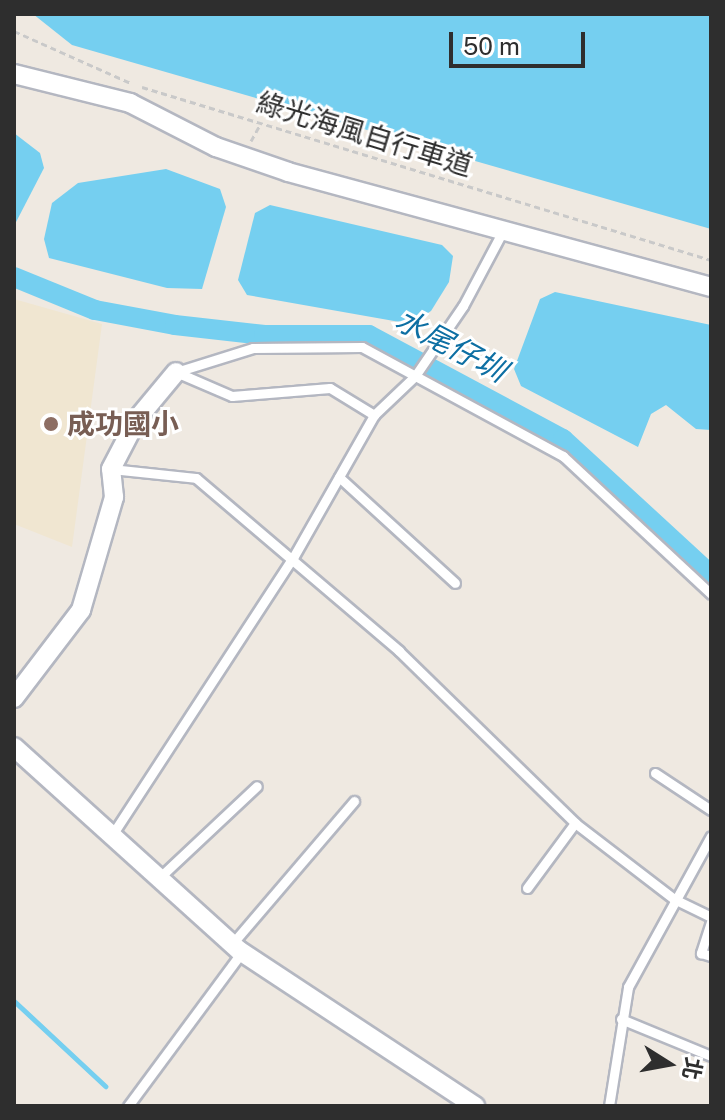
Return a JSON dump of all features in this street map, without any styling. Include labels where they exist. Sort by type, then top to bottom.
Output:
[{"type":"street","points":[[14,74],[130,103],[216,147],[288,172],[711,287]]},
{"type":"street","points":[[14,698],[81,610],[114,497],[111,469],[137,419],[176,372]]},
{"type":"street","points":[[14,747],[237,948],[475,1106]]},
{"type":"lane","points":[[112,835],[294,556],[374,415],[415,376],[504,229]]},
{"type":"lane","points":[[176,372],[253,348],[362,347],[563,456],[711,594]]},
{"type":"lane","points":[[176,372],[232,396],[330,388],[374,415]]},
{"type":"lane","points":[[111,469],[196,478],[294,556],[575,823],[674,899],[711,919],[701,953],[711,956]]},
{"type":"lane","points":[[339,477],[455,583]]},
{"type":"lane","points":[[655,773],[711,810]]},
{"type":"lane","points":[[159,878],[257,786]]},
{"type":"lane","points":[[128,1106],[237,948],[354,801]]},
{"type":"lane","points":[[527,888],[575,823]]},
{"type":"lane","points":[[609,1106],[628,987],[711,836]]},
{"type":"lane","points":[[621,1019],[711,1056]]},
{"type":"path","name":"綠光海風自行車道","points":[[14,31],[138,86],[711,260]]},
{"type":"shaded area","name":"成功國小","points":[[14,299],[102,324],[72,547],[14,524]]},
{"type":"water","points":[[33,14],[711,14],[711,229],[72,45]]},
{"type":"water","points":[[14,133],[40,153],[44,168],[14,226]]},
{"type":"water","points":[[166,169],[220,189],[226,207],[202,289],[167,288],[49,258],[44,239],[52,203],[78,183]]},
{"type":"water","points":[[270,205],[442,245],[453,256],[449,282],[431,311],[411,324],[247,295],[238,280],[255,213]]},
{"type":"water","points":[[555,292],[711,325],[711,430],[696,429],[666,405],[651,414],[638,447],[521,386],[514,369],[540,299]]},
{"type":"waterway","name":"水尾仔圳","points":[[14,277],[95,310],[175,325],[264,335],[369,335],[563,439],[711,575]]},
{"type":"waterway","points":[[14,1001],[105,1086]]},
{"type":"place","name":"成功國小","points":[[51,424]]}]
